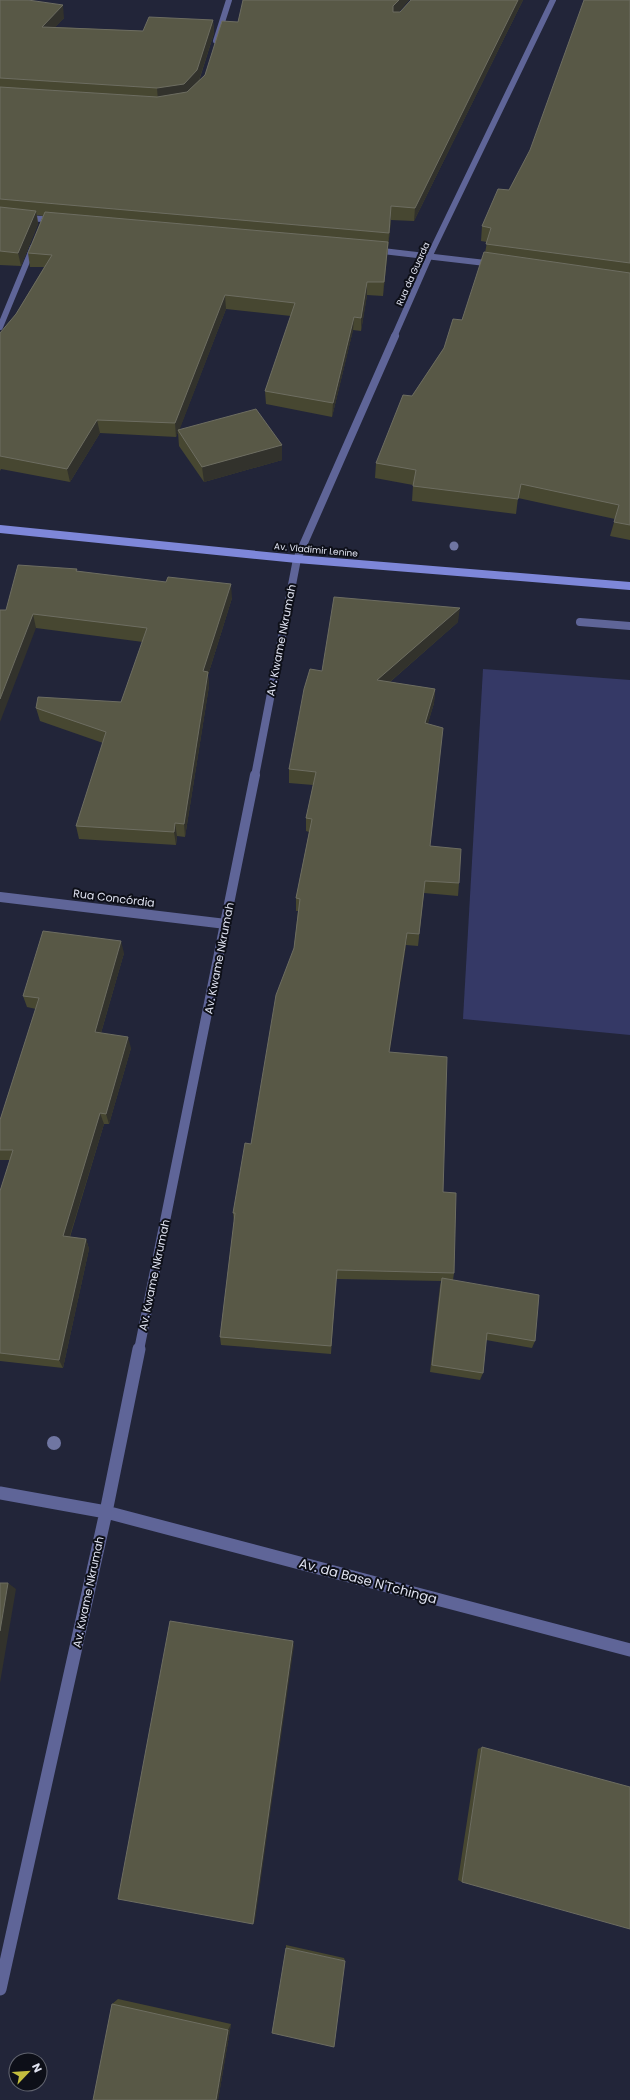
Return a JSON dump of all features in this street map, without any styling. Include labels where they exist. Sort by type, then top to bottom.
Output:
[{"type":"main road","name":"Av. Vladimir Lenine","points":[[0,529],[297,559],[630,586]]},
{"type":"street","points":[[213,49],[229,0]]},
{"type":"street","name":"Rua da Guarda","points":[[297,559],[430,255],[553,0]]},
{"type":"street","points":[[0,216],[60,220]]},
{"type":"street","points":[[42,226],[45,219]]},
{"type":"street","points":[[0,327],[36,240]]},
{"type":"street","points":[[367,249],[430,255],[500,265]]},
{"type":"street","name":"Av. Kwame Nkrumah","points":[[0,1989],[106,1512],[226,924],[297,559]]},
{"type":"street","points":[[580,622],[630,626]]},
{"type":"street","name":"Rua Concórdia","points":[[0,896],[226,924]]},
{"type":"street","name":"Av. da Base N'Tchinga","points":[[0,1493],[106,1512],[630,1650]]},
{"type":"shaded area","points":[[483,669],[630,680],[630,1035],[463,1019]]},
{"type":"building","points":[[0,0],[28,0],[63,5],[42,27],[143,31],[149,17],[213,20],[197,70],[184,84],[157,88],[0,78]]},
{"type":"building","points":[[243,0],[399,0],[393,6],[393,12],[400,12],[411,0],[518,0],[415,208],[391,206],[389,233],[0,199],[0,87],[157,97],[187,92],[205,75],[222,21],[238,22]]},
{"type":"building","points":[[584,0],[630,0],[630,263],[486,244],[491,228],[482,226],[498,189],[509,190],[530,150]]},
{"type":"building","points":[[0,207],[36,211],[18,253],[0,251]]},
{"type":"building","points":[[45,212],[388,242],[384,282],[367,282],[361,318],[354,317],[333,403],[265,391],[295,303],[225,295],[175,423],[97,420],[67,469],[0,456],[0,333],[16,314],[52,255],[28,253]]},
{"type":"building","points":[[484,252],[630,273],[630,525],[614,522],[619,505],[521,484],[518,499],[413,486],[416,470],[376,463],[403,395],[412,396],[444,348],[453,319],[462,320]]},
{"type":"building","points":[[256,409],[282,445],[202,467],[178,430]]},
{"type":"building","points":[[18,565],[77,569],[76,571],[166,582],[168,577],[231,584],[203,671],[208,672],[184,824],[175,823],[174,832],[76,826],[106,732],[36,708],[38,697],[121,702],[147,628],[33,614],[0,699],[0,610],[6,610]]},
{"type":"building","points":[[334,597],[460,608],[377,680],[435,689],[425,723],[443,728],[430,846],[461,849],[459,883],[425,881],[419,934],[407,933],[389,1052],[447,1057],[443,1192],[456,1193],[454,1273],[337,1270],[331,1346],[220,1337],[235,1213],[233,1213],[245,1143],[251,1144],[276,995],[294,948],[300,899],[296,898],[312,819],[306,818],[316,772],[289,769],[304,689],[310,669],[322,671]]},
{"type":"building","points":[[43,931],[121,941],[95,1032],[128,1037],[106,1114],[100,1113],[63,1236],[86,1239],[59,1360],[0,1353],[0,1191],[13,1150],[0,1150],[0,1120],[39,998],[23,996]]},
{"type":"building","points":[[442,1278],[539,1295],[535,1341],[487,1333],[483,1373],[432,1365]]},
{"type":"building","points":[[0,1583],[8,1583],[0,1631]]},
{"type":"building","points":[[170,1621],[293,1641],[253,1924],[118,1899]]},
{"type":"building","points":[[482,1747],[630,1787],[630,1929],[462,1882]]},
{"type":"building","points":[[286,1948],[345,1961],[334,2047],[272,2033]]},
{"type":"building","points":[[112,2004],[228,2030],[216,2100],[93,2100]]}]
